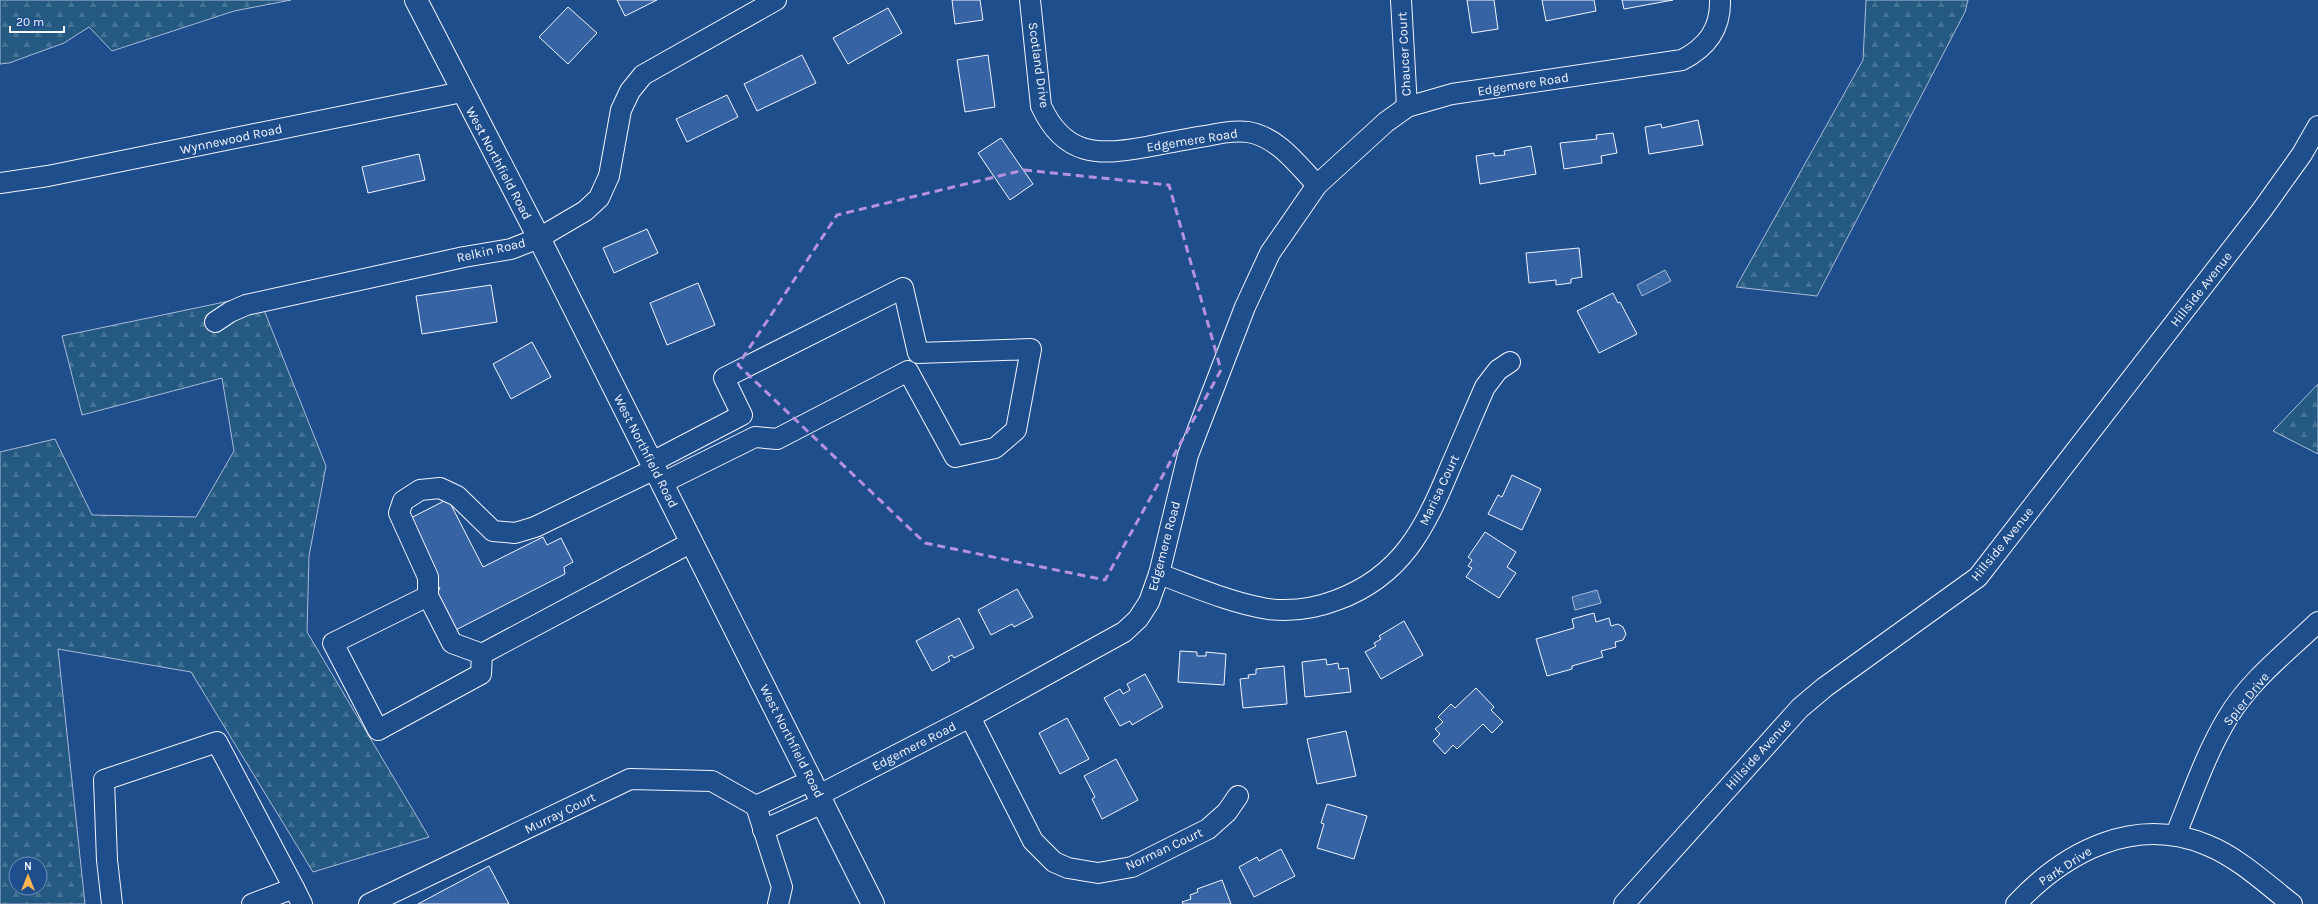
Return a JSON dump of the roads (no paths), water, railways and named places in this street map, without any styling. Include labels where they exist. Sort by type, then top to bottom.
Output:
[{"type":"main road","name":"West Northfield Road","points":[[416,0],[692,542],[873,904]]},
{"type":"street","name":"Relkin Road","points":[[215,322],[230,312],[246,306],[464,257],[511,248],[538,238],[585,211],[600,198],[609,176],[621,110],[630,92],[643,75],[776,0]]},
{"type":"street","name":"Scotland Drive","points":[[1030,0],[1041,106],[1047,119],[1067,140],[1080,148],[1100,153],[1119,152]]},
{"type":"street","name":"Chaucer Court","points":[[1401,0],[1407,107]]},
{"type":"street","name":"Edgemere Road","points":[[818,793],[970,717],[1124,632],[1138,619],[1149,602],[1159,574],[1188,455],[1245,307],[1270,253],[1317,185],[1386,122],[1407,107],[1452,94],[1682,60],[1698,52],[1710,39],[1716,29],[1721,12],[1720,0]]},
{"type":"street","name":"Wynnewood Road","points":[[0,183],[48,176],[462,92]]},
{"type":"street","name":"Hillside Avenue","points":[[1624,904],[1800,708],[1825,687],[1978,577],[2262,210],[2302,154],[2318,126]]},
{"type":"street","name":"Edgemere Road","points":[[1119,152],[1222,133],[1248,132],[1270,140],[1317,185]]},
{"type":"street","points":[[656,472],[742,415],[724,378],[903,288],[918,354],[1031,349],[1016,430],[995,448],[955,457],[908,371],[777,439],[755,437],[656,472],[535,527],[515,533],[492,531],[457,496],[440,488],[420,490],[403,501],[398,513],[428,577],[428,596],[452,643],[482,654],[692,542]]},
{"type":"street","name":"Marisa Court","points":[[1159,574],[1245,605],[1270,609],[1320,606],[1366,587],[1388,571],[1404,556],[1417,538],[1432,513],[1485,387],[1498,370],[1510,362]]},
{"type":"street","points":[[428,596],[333,643],[378,730],[481,674],[482,654]]},
{"type":"street","name":"Spier Drive","points":[[2176,834],[2208,758],[2228,716],[2254,684],[2318,622]]},
{"type":"street","name":"Norman Court","points":[[970,717],[1033,841],[1054,862],[1068,868],[1098,873],[1132,867],[1208,829],[1227,812],[1238,796]]},
{"type":"street","points":[[112,904],[107,860],[104,780],[217,742],[298,896],[252,904]]},
{"type":"street","name":"Murray Court","points":[[369,904],[630,779],[712,782],[756,806]]},
{"type":"street","points":[[778,904],[782,887],[756,806],[818,793]]},
{"type":"street","points":[[763,830],[818,793]]},
{"type":"street","name":"Park Drive","points":[[2016,904],[2030,889],[2063,864],[2090,848],[2119,838],[2149,833],[2176,834],[2208,845],[2238,862],[2292,904]]},
{"type":"water","points":[[1665,270],[1671,281],[1642,296],[1637,285]]},
{"type":"water","points":[[1597,590],[1601,603],[1575,610],[1572,597]]}]
